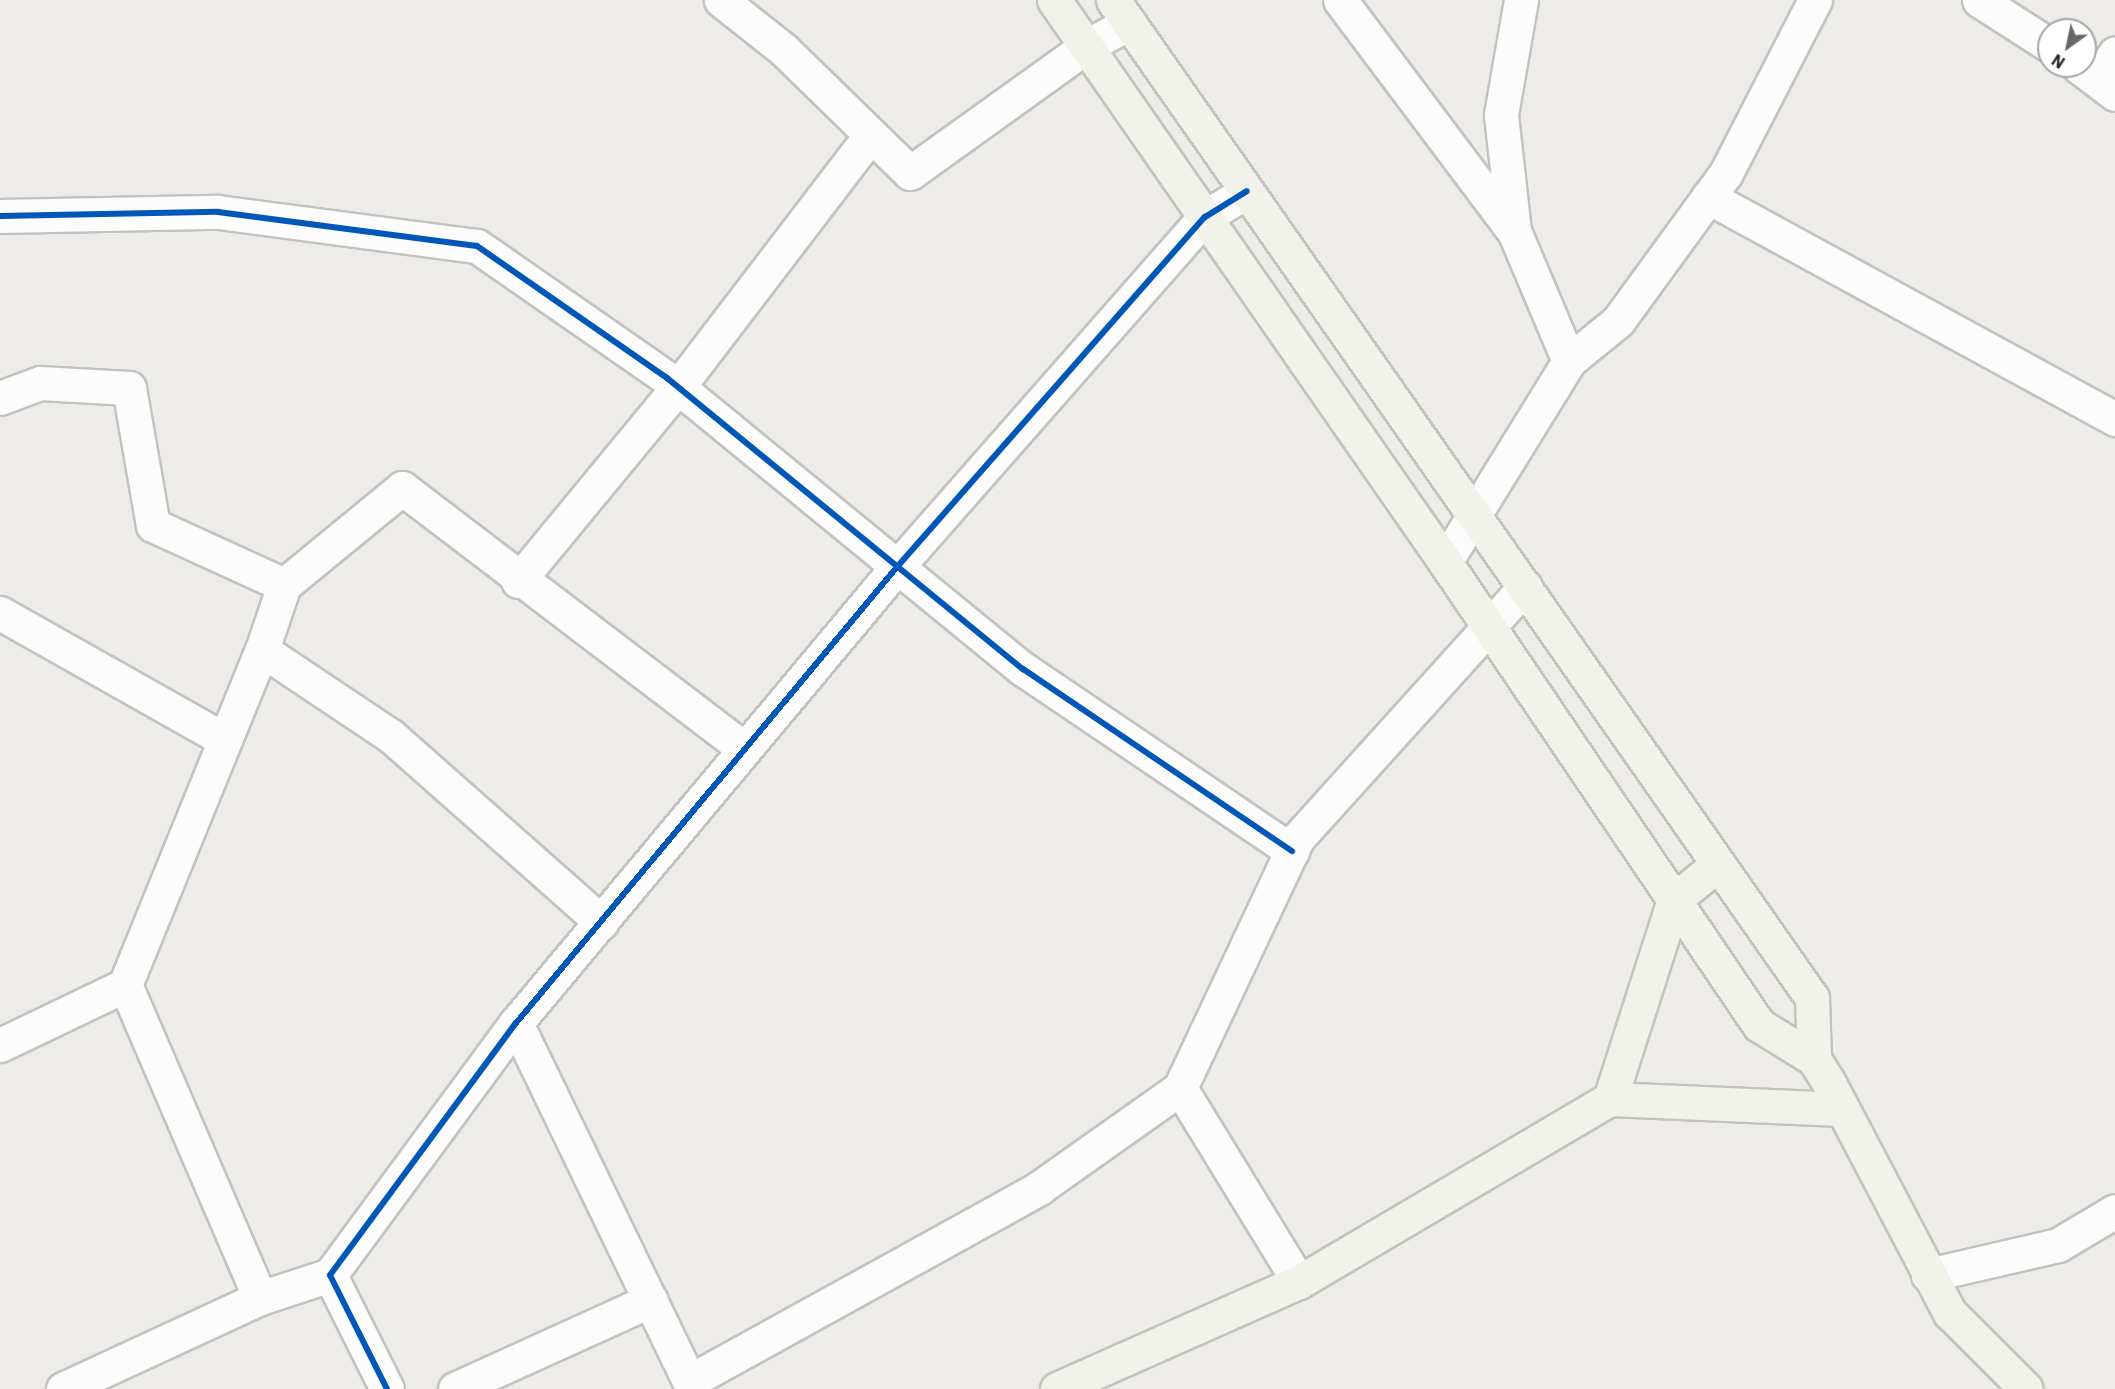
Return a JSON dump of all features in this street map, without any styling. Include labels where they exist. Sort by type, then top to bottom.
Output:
[{"type":"main road","points":[[1054,0],[1491,628],[1760,1025],[1814,1059]]},
{"type":"main road","points":[[1121,11],[1812,998],[1814,1059],[1928,1275],[1950,1313],[2026,1389]]},
{"type":"main road","points":[[1610,1099],[1674,900],[1718,864]]},
{"type":"main road","points":[[1062,1388],[1299,1282],[1610,1099],[1842,1109]]},
{"type":"street","points":[[721,0],[784,50],[910,174],[1086,46],[1121,11]]},
{"type":"street","points":[[1340,0],[1514,231],[1569,361]]},
{"type":"street","points":[[1514,231],[1501,115],[1521,0]]},
{"type":"street","points":[[1445,562],[1569,361],[1618,321],[1726,173],[1815,0]]},
{"type":"street","points":[[1979,0],[2037,37]]},
{"type":"street","points":[[2096,80],[2115,53]]},
{"type":"street","points":[[518,580],[678,387],[871,135]]},
{"type":"street","points":[[63,1389],[260,1298],[330,1275],[516,1023],[897,567],[1205,217],[1247,191]]},
{"type":"street","points":[[1708,197],[2115,419]]},
{"type":"street","points":[[0,216],[218,212],[477,246],[678,387],[1023,669],[1292,851]]},
{"type":"street","points":[[0,398],[40,383],[129,387],[153,525],[284,585]]},
{"type":"street","points":[[0,1045],[125,985],[262,650],[284,585],[402,488],[518,580],[746,748]]},
{"type":"street","points":[[516,1023],[692,1385],[1040,1188],[1180,1088],[1298,839],[1491,628],[1525,587]]},
{"type":"street","points":[[0,613],[225,740]]},
{"type":"street","points":[[262,650],[391,736],[601,922]]},
{"type":"street","points":[[125,985],[260,1298]]},
{"type":"street","points":[[1180,1088],[1299,1282]]},
{"type":"street","points":[[1928,1275],[2058,1245],[2115,1211]]},
{"type":"street","points":[[330,1275],[387,1389]]},
{"type":"street","points":[[455,1389],[651,1300]]},
{"type":"cycle path","points":[[387,1389],[330,1275],[516,1023],[897,567],[1205,217],[1247,191]]},
{"type":"cycle path","points":[[0,216],[218,212],[477,246],[667,378],[1023,669],[1292,851]]}]
